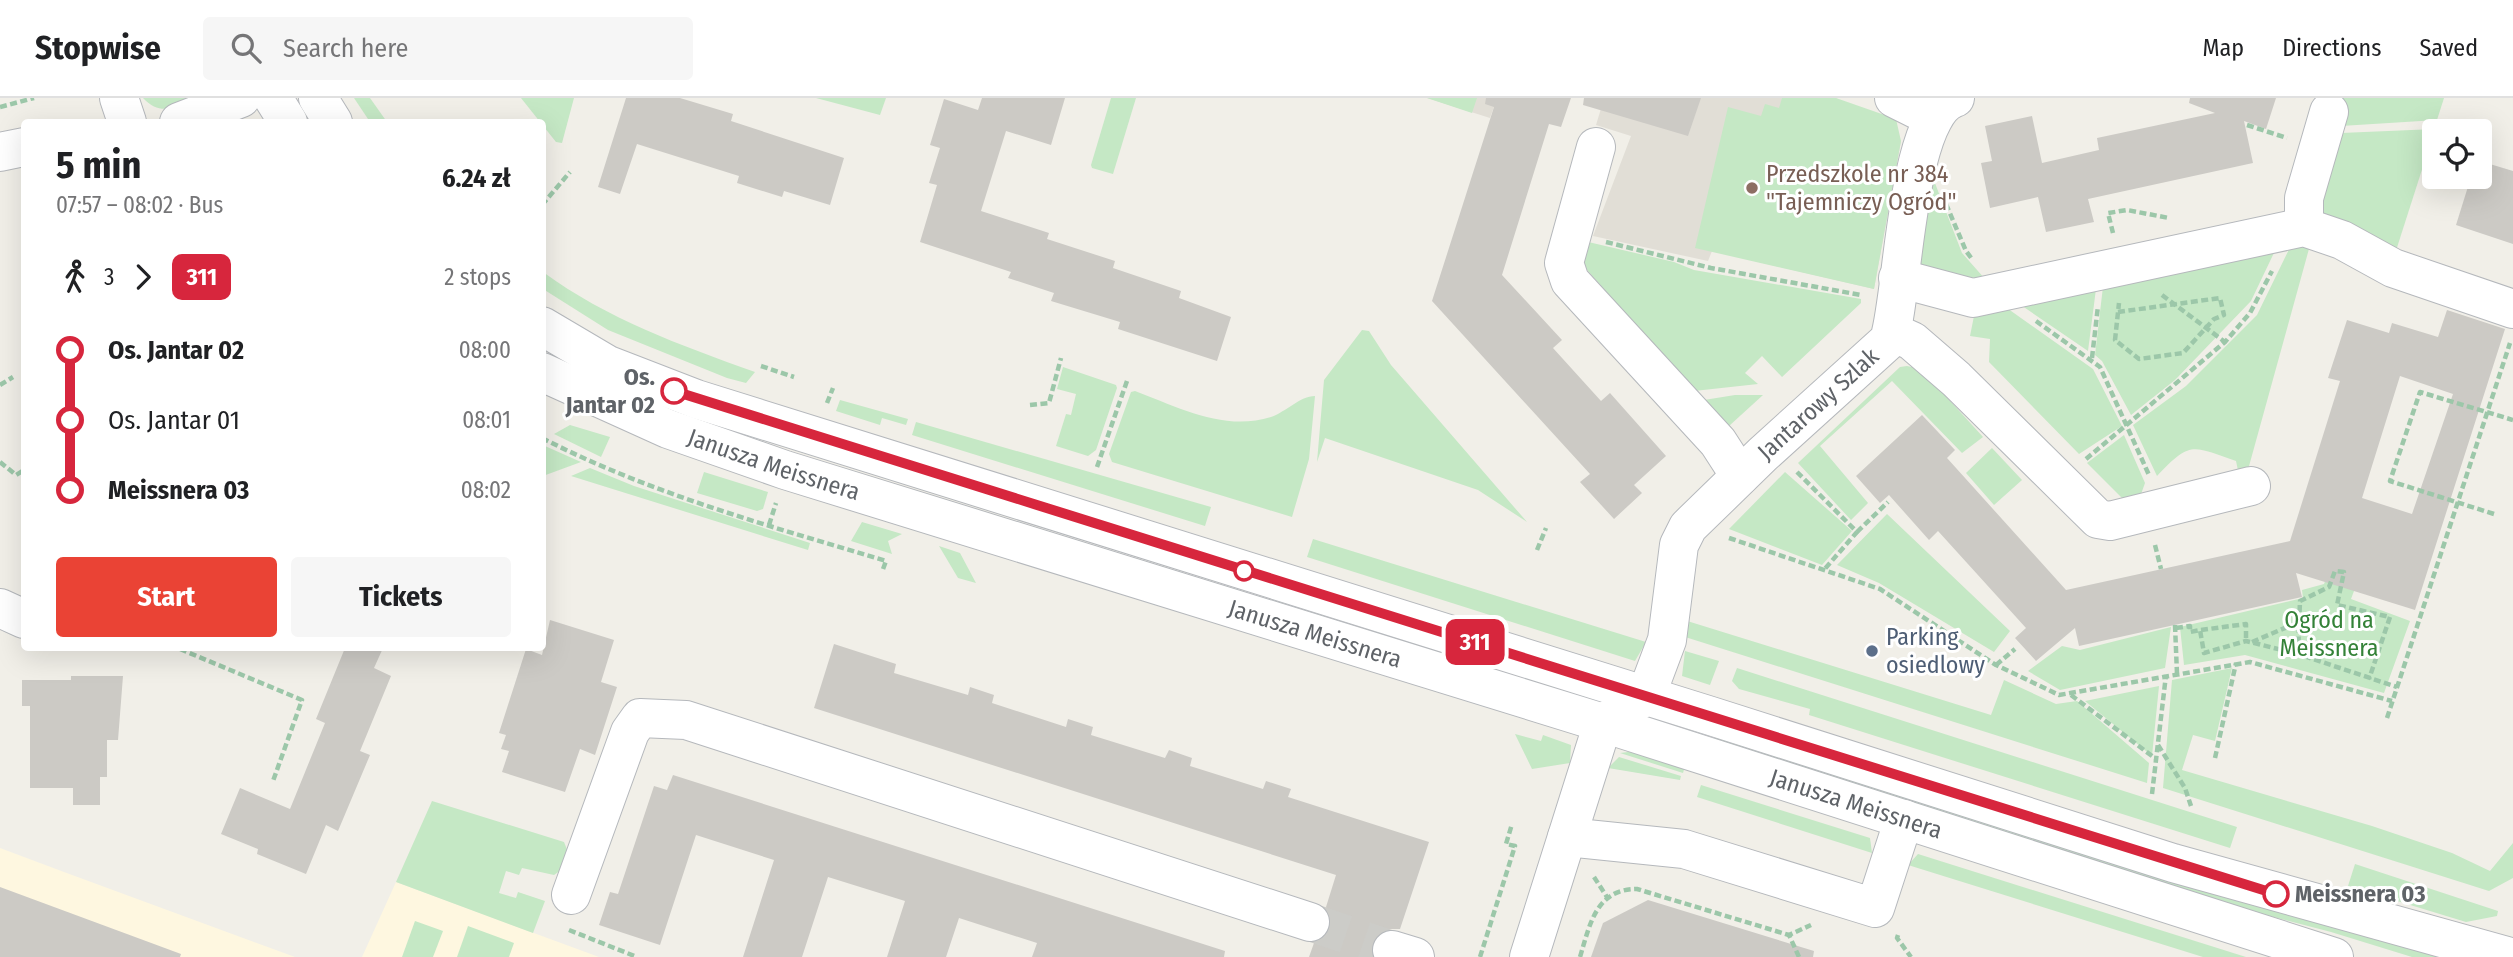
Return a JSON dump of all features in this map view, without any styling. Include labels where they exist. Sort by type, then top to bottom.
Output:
[{"type":"street","points":[[119,98],[126,119]]},
{"type":"street","points":[[187,119],[241,98]]},
{"type":"street","points":[[273,98],[286,119]]},
{"type":"street","points":[[318,98],[331,119]]},
{"type":"street","points":[[1894,98],[1943,108],[1906,218],[1895,305],[1912,341],[1956,379],[2094,516],[2103,521],[2251,486]]},
{"type":"street","points":[[2300,227],[2304,198],[2329,111]]},
{"type":"street","points":[[1596,147],[1564,262],[1570,281],[1718,442],[1740,476]]},
{"type":"street","points":[[0,152],[21,148]]},
{"type":"street","points":[[1895,305],[2000,293],[2300,227],[2324,232],[2393,268],[2513,309]]},
{"type":"street","name":"Jantarowy Szlak","points":[[1646,696],[1667,640],[1681,538],[1740,476],[1886,345],[1895,305]]},
{"type":"street","name":"Janusza Meissnera","points":[[546,328],[608,365],[696,399],[2173,863],[2510,957]]},
{"type":"street","name":"Janusza Meissnera","points":[[547,387],[785,470],[1603,723],[2334,957]]},
{"type":"street","points":[[0,608],[21,618]]},
{"type":"street","points":[[1529,957],[1603,723],[1646,696]]},
{"type":"street","points":[[571,895],[630,732],[640,718],[658,717],[686,720],[1310,922]]},
{"type":"street","points":[[1567,837],[1684,849],[1888,918],[1904,819]]},
{"type":"path","points":[[0,107],[34,98]]},
{"type":"path","points":[[546,200],[570,172]]},
{"type":"path","points":[[1945,200],[1966,251],[2008,302],[2092,358],[2100,367],[2128,424],[2162,508]]},
{"type":"path","points":[[2059,481],[2225,342],[2250,313],[2300,227]]},
{"type":"path","points":[[1571,233],[1711,268],[1867,296],[1895,305]]},
{"type":"path","points":[[2092,358],[2118,267],[2137,274],[2121,278],[2115,340],[2139,359],[2183,354],[2214,319],[2224,315],[2220,298],[2118,312]]},
{"type":"path","points":[[2174,304],[2225,342]]},
{"type":"path","points":[[2387,718],[2513,334]]},
{"type":"path","points":[[1030,405],[1049,403],[1061,358]]},
{"type":"path","points":[[761,366],[794,377]]},
{"type":"path","points":[[0,385],[13,377]]},
{"type":"path","points":[[1097,467],[1126,381]]},
{"type":"path","points":[[2494,514],[2390,481],[2420,392],[2513,420]]},
{"type":"path","points":[[546,440],[600,466],[669,494],[886,561],[882,572]]},
{"type":"path","points":[[0,462],[16,475],[21,472]]},
{"type":"path","points":[[1788,463],[1857,532]]},
{"type":"path","points":[[1824,571],[1857,532],[1888,502]]},
{"type":"path","points":[[1537,550],[1546,528]]},
{"type":"path","points":[[1727,537],[1880,589],[1996,665],[2059,695],[2250,662],[2392,701]]},
{"type":"path","points":[[2298,654],[2300,601],[2329,587],[2335,571],[2344,572],[2337,605],[2390,617],[2369,679]]},
{"type":"path","points":[[2200,630],[2204,653],[2249,642],[2299,622]]},
{"type":"path","points":[[2177,674],[2175,626],[2190,626],[2190,632],[2245,624],[2249,642]]},
{"type":"path","points":[[2249,642],[2298,654],[2397,687]]},
{"type":"path","points":[[1996,665],[2015,649]]},
{"type":"path","points":[[185,651],[302,699],[273,781]]},
{"type":"path","points":[[2215,758],[2236,663]]},
{"type":"path","points":[[2152,794],[2166,675]]},
{"type":"path","points":[[2071,695],[2157,759]]},
{"type":"path","points":[[2158,745],[2185,788],[2191,806]]},
{"type":"path","points":[[1480,957],[1515,846],[1506,844],[1512,824]]},
{"type":"path","points":[[1597,882],[1607,897]]},
{"type":"path","points":[[1580,957],[1594,912],[1607,897],[1625,889],[1637,889],[1789,935]]},
{"type":"path","points":[[571,895],[563,919],[567,929],[637,957]]},
{"type":"path","points":[[1888,918],[1897,938],[1911,957]]},
{"type":"shaded area","points":[[1427,98],[1497,98],[1490,118]]},
{"type":"shaded area","name":"Przedszkole nr 384 \"Tajemniczy Ogród\"","points":[[1593,98],[1836,98],[1901,141],[1874,289],[1712,251],[1708,261],[1593,236],[1631,136],[1596,125],[1603,102]]},
{"type":"shaded area","points":[[0,848],[64,872],[295,957],[0,957]]},
{"type":"shaded area","points":[[396,882],[599,957],[362,957]]},
{"type":"green space","points":[[143,98],[197,98],[162,109]]},
{"type":"green space","points":[[354,98],[370,98],[385,119],[368,119]]},
{"type":"green space","points":[[521,98],[574,98],[562,143],[556,142],[546,129],[546,119],[538,119]]},
{"type":"green space","points":[[816,98],[886,98],[880,115]]},
{"type":"green space","points":[[1111,98],[1136,98],[1113,174],[1092,168],[1091,165]]},
{"type":"green space","points":[[1427,98],[1477,98],[1472,113]]},
{"type":"green space","name":"Przedszkole nr 384 \"Tajemniczy Ogród\"","points":[[1782,98],[1836,98],[1896,119],[1901,141],[1874,289],[1695,248],[1728,107],[1761,116],[1765,104],[1779,108]]},
{"type":"green space","points":[[2340,98],[2444,98],[2437,119],[2341,126]]},
{"type":"green space","points":[[2422,130],[2422,170],[2393,260],[2334,229],[2319,205],[2341,133]]},
{"type":"green space","points":[[1933,178],[1962,253],[1993,288],[1911,274]]},
{"type":"green space","points":[[2296,235],[2312,238],[2246,477],[2240,480],[2236,461],[2193,449],[2178,456],[2157,476],[2133,425],[2186,386],[2257,315]]},
{"type":"green space","points":[[2282,236],[2251,301],[2175,380],[2131,415],[2102,361],[2095,355],[2104,278]]},
{"type":"green space","points":[[1584,241],[1674,262],[1694,270],[1861,299],[1861,303],[1782,377],[1762,356],[1745,373],[1758,384],[1694,391],[1580,262]]},
{"type":"green space","points":[[546,274],[593,304],[645,330],[755,372],[746,383],[727,378],[608,330],[546,291]]},
{"type":"green space","points":[[2097,281],[2088,351],[2012,299]]},
{"type":"green space","points":[[1997,301],[2093,369],[2122,426],[2079,454],[1989,362],[1990,339],[1970,336],[1975,311]]},
{"type":"green space","points":[[1362,330],[1369,331],[1391,365],[1527,522],[1478,490],[1325,438],[1317,462],[1324,380]]},
{"type":"green space","points":[[1063,367],[1116,385],[1117,388],[1096,450],[1088,456],[1056,446],[1066,414],[1071,415],[1076,394],[1057,389]]},
{"type":"green space","points":[[1900,367],[1921,369],[1983,437],[1962,453],[1892,381],[1820,446],[1868,503],[1851,520],[1798,463]]},
{"type":"green space","points":[[1135,391],[1202,416],[1236,422],[1271,417],[1315,396],[1309,459],[1292,517],[1112,462],[1109,454],[1131,392]]},
{"type":"green space","points":[[1735,395],[1763,395],[1729,426],[1704,400]]},
{"type":"green space","points":[[840,400],[908,419],[906,425],[882,418],[880,425],[836,411]]},
{"type":"green space","points":[[916,422],[1211,507],[1205,526],[912,435]]},
{"type":"green space","points":[[570,425],[610,437],[601,457],[554,434]]},
{"type":"green space","points":[[2124,435],[2145,483],[2140,497],[2128,504],[2087,463]]},
{"type":"green space","points":[[546,446],[581,462],[546,475]]},
{"type":"green space","points":[[1992,448],[2022,480],[1994,505],[1966,473]]},
{"type":"green space","points":[[590,468],[634,486],[810,543],[808,550],[571,476]]},
{"type":"green space","points":[[704,472],[768,492],[763,509],[757,511],[697,493]]},
{"type":"green space","points":[[1785,472],[1852,531],[1822,565],[1729,529]]},
{"type":"green space","points":[[1887,514],[2010,631],[1994,652],[1879,583],[1837,565]]},
{"type":"green space","points":[[862,522],[902,534],[888,541],[892,554],[851,541]]},
{"type":"green space","points":[[1313,539],[1646,642],[1635,661],[1307,557]]},
{"type":"green space","points":[[939,546],[960,553],[976,583],[958,578]]},
{"type":"green space","name":"Ogród na Meissnera","points":[[2334,558],[2363,567],[2351,599],[2410,621],[2384,693],[2245,655],[2184,665],[2180,627],[2303,598],[2302,590],[2324,584]]},
{"type":"green space","points":[[1684,620],[1991,715],[2004,680],[2056,704],[2077,701],[2149,763],[2147,783],[1682,636]]},
{"type":"green space","points":[[2171,627],[2165,668],[2060,690],[2028,671],[2062,646],[2080,650]]},
{"type":"green space","points":[[1685,651],[1719,661],[1710,685],[1682,676]]},
{"type":"green space","points":[[1737,668],[2237,827],[2230,848],[1809,715],[1810,709],[1739,689],[1732,681]]},
{"type":"green space","points":[[2232,668],[2215,741],[2193,735],[2182,770],[2372,826],[2452,853],[2490,871],[2513,843],[2513,878],[2489,891],[2163,788],[2172,680]]},
{"type":"green space","points":[[2159,686],[2152,756],[2085,701]]},
{"type":"green space","points":[[1718,729],[2441,957],[2412,957],[2331,932],[2155,886],[1712,748]]},
{"type":"green space","points":[[1515,734],[1541,741],[1543,735],[1571,745],[1570,763],[1532,769]]},
{"type":"green space","points":[[1636,751],[1685,766],[1683,773],[1620,753]]},
{"type":"green space","points":[[1619,757],[1681,776],[1680,780],[1608,768]]},
{"type":"green space","points":[[1701,785],[1870,838],[1872,853],[1697,797]]},
{"type":"green space","points":[[432,801],[564,842],[568,852],[564,868],[554,875],[522,868],[519,875],[506,871],[499,893],[516,898],[518,892],[545,901],[533,933],[396,882]]},
{"type":"green space","points":[[1918,854],[2246,957],[2203,957],[1908,865]]},
{"type":"green space","points":[[2355,864],[2498,911],[2497,916],[2466,922],[2348,886]]},
{"type":"green space","points":[[415,921],[443,931],[433,957],[402,957]]},
{"type":"green space","points":[[468,926],[514,943],[509,957],[457,957]]},
{"type":"building","points":[[626,98],[680,98],[733,114],[731,121],[844,158],[830,205],[784,191],[782,197],[737,183],[739,176],[637,144],[620,194],[598,187]]},
{"type":"building","points":[[982,98],[1065,98],[1051,145],[1006,131],[981,211],[1049,233],[1047,239],[1115,261],[1113,268],[1181,291],[1179,298],[1231,317],[1217,361],[1118,329],[1120,322],[1051,301],[1054,293],[1008,278],[1011,272],[920,242],[937,185],[929,183],[940,148],[930,145],[944,99],[978,110]]},
{"type":"building","points":[[1486,98],[1571,98],[1561,127],[1549,124],[1502,275],[1562,340],[1553,348],[1601,401],[1610,393],[1666,456],[1634,485],[1642,493],[1614,519],[1580,482],[1590,474],[1432,301],[1494,107],[1485,104]]},
{"type":"building","points":[[1584,98],[1701,98],[1688,136],[1583,105]]},
{"type":"building","points":[[2190,98],[2276,98],[2266,129],[2244,121],[2253,163],[2088,199],[2094,222],[2046,232],[2038,197],[1990,208],[1981,163],[1992,161],[1985,126],[2032,116],[2042,163],[2099,150],[2097,138],[2215,113],[2189,103]]},
{"type":"building","points":[[2492,165],[2513,171],[2513,244],[2456,225],[2467,189],[2492,189]]},
{"type":"building","points":[[2447,310],[2505,329],[2415,610],[2296,573],[2302,597],[2079,646],[2075,628],[2036,661],[2015,638],[2026,628],[1938,531],[1929,540],[1889,495],[1880,503],[1856,476],[1922,415],[1955,450],[1947,458],[2066,590],[2290,541],[2340,381],[2328,378],[2347,320],[2389,333],[2392,323],[2438,337]],"holes":[[[2400,376],[2453,394],[2412,514],[2362,498]]]},
{"type":"building","points":[[550,620],[614,640],[601,682],[617,687],[595,755],[580,749],[565,792],[502,772],[509,751],[501,749],[506,735],[499,733],[525,651],[542,655],[543,651],[546,651]]},
{"type":"building","points":[[834,644],[896,664],[894,673],[968,695],[970,687],[994,695],[992,703],[1066,727],[1068,719],[1093,727],[1091,735],[1165,758],[1169,750],[1192,758],[1190,766],[1263,789],[1266,781],[1291,789],[1288,797],[1429,842],[1400,929],[1388,929],[1377,935],[1371,944],[1372,957],[1309,957],[1314,943],[1324,939],[1331,929],[1331,918],[1326,907],[1336,875],[814,708]]},
{"type":"building","points":[[344,651],[382,651],[374,668],[391,676],[360,751],[370,755],[338,831],[326,825],[306,874],[257,854],[258,849],[221,834],[240,788],[290,809],[325,723],[316,719]]},
{"type":"building","points":[[71,676],[123,676],[118,740],[107,740],[107,777],[100,777],[100,805],[73,805],[73,788],[30,788],[30,706],[22,706],[22,680],[71,680]]},
{"type":"building","points":[[673,775],[1225,951],[1224,957],[1032,957],[1037,943],[959,918],[946,957],[887,957],[905,901],[828,877],[802,957],[743,957],[774,860],[696,835],[660,945],[599,925],[610,892],[618,894],[654,786],[667,790]]},
{"type":"building","points":[[0,887],[181,954],[180,957],[0,957]]},
{"type":"building","points":[[1648,900],[1814,951],[1813,957],[1591,957],[1603,923]]},
{"type":"tunnel","points":[[1310,922],[1392,950]]},
{"type":"bus line","name":"311","points":[[674,391],[2276,894]]},
{"type":"place","name":"Przedszkole nr 384 \"Tajemniczy Ogród\"","points":[[1752,188]]},
{"type":"place","name":"Os. Jantar 02","points":[[674,391]]},
{"type":"place","name":"Parking osiedlowy","points":[[1872,651]]},
{"type":"place","name":"Meissnera 03","points":[[2276,894]]}]
